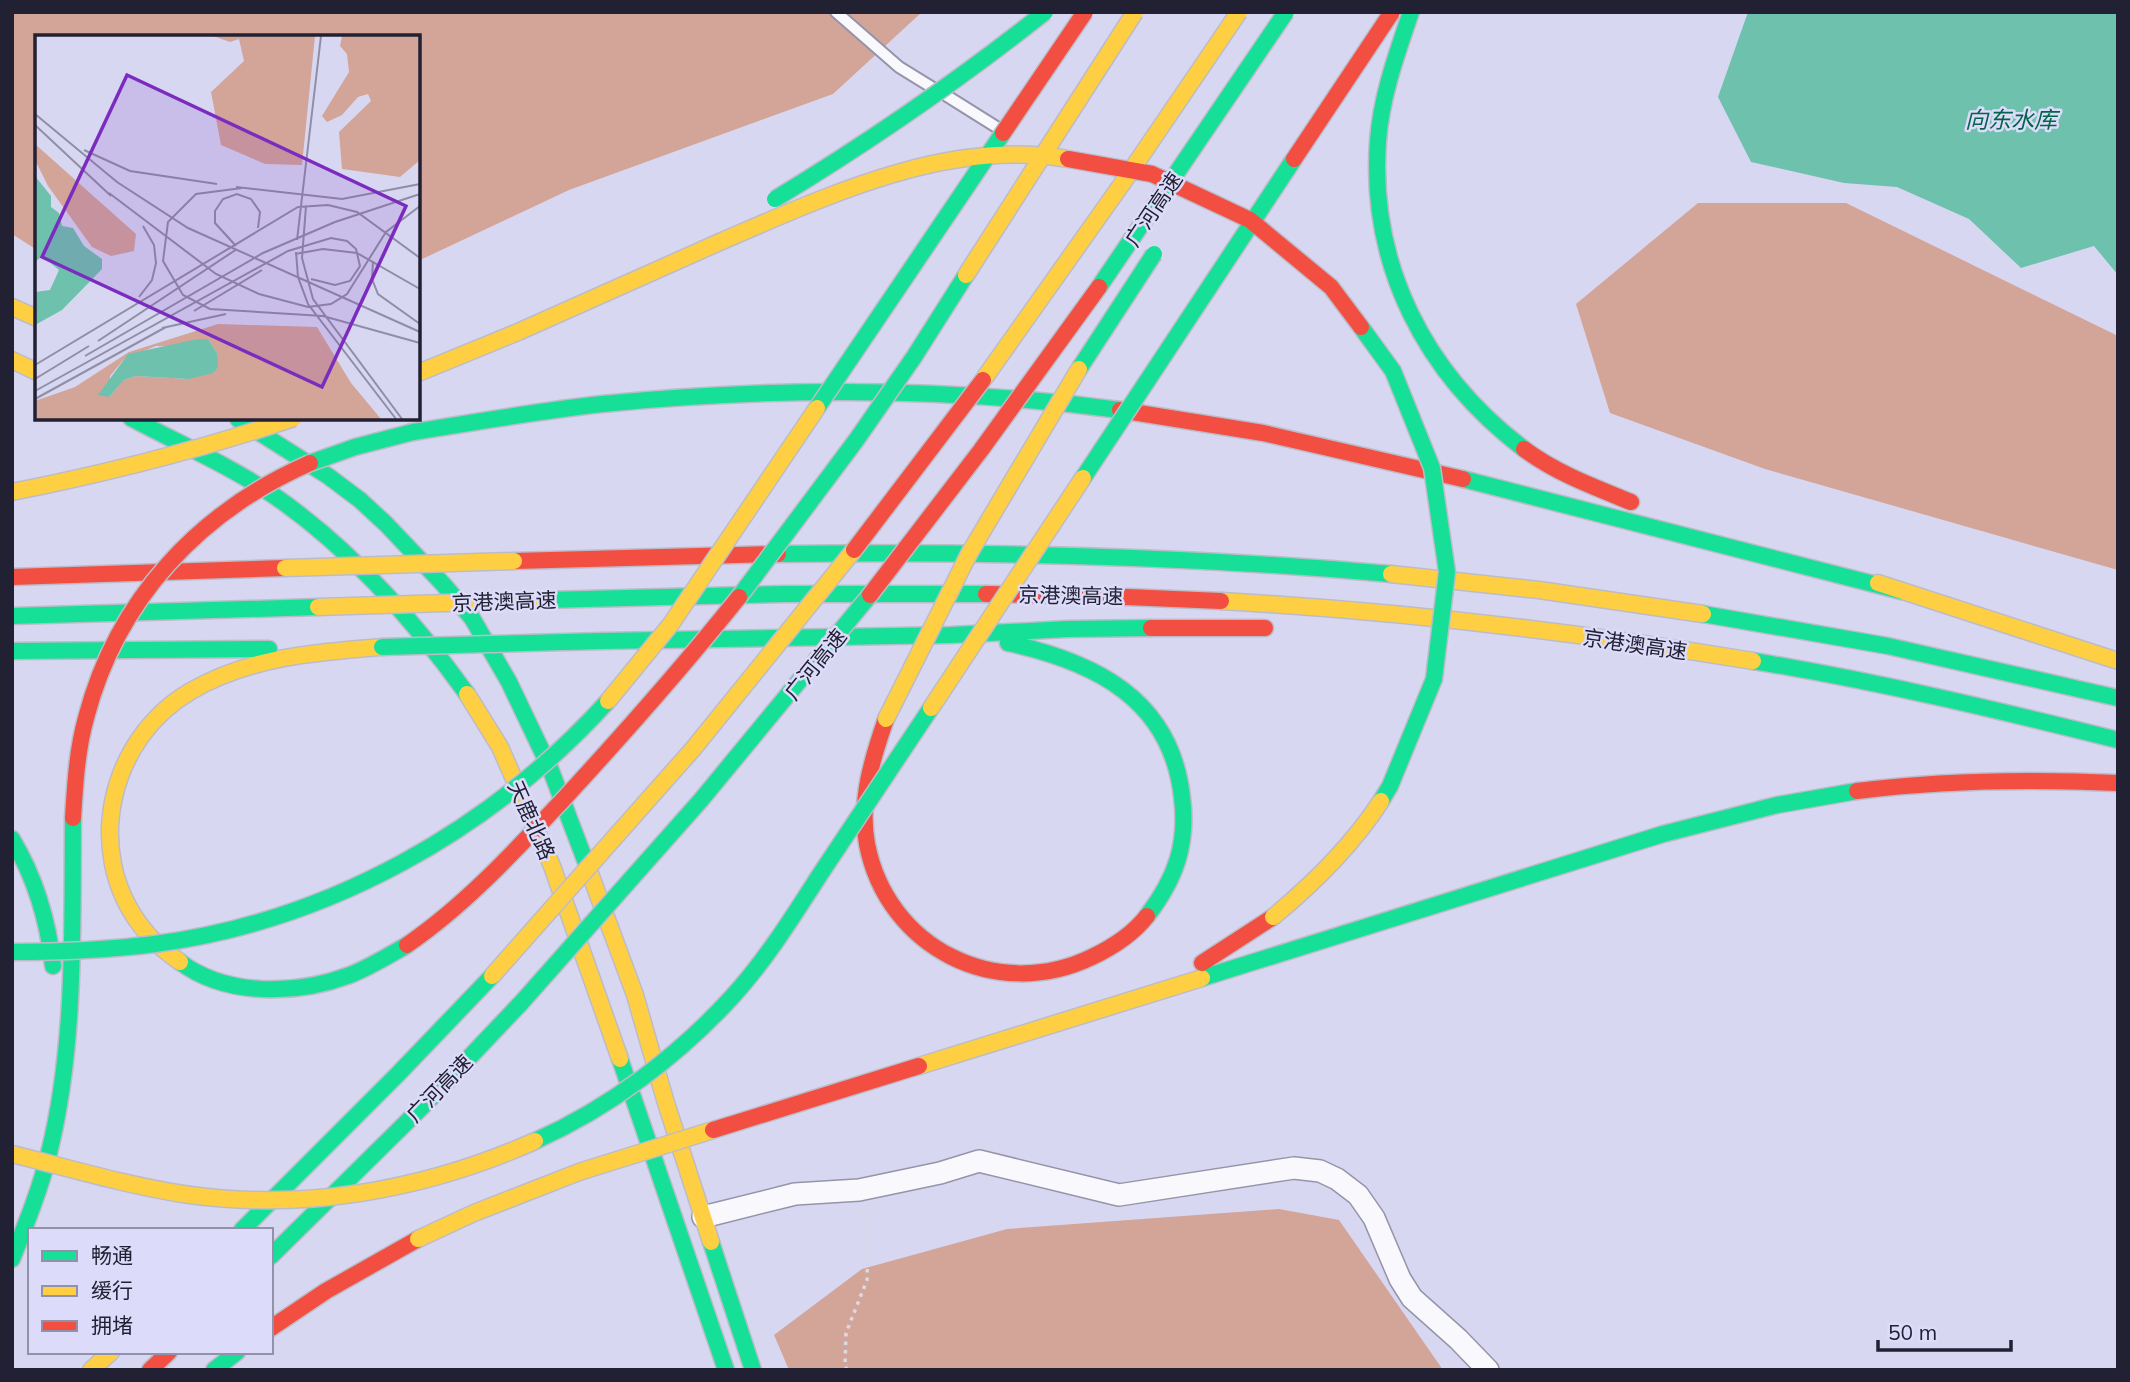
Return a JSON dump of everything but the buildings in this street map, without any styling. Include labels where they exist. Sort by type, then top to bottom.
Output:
[{"type":"main road","points":[[518,332],[671,258],[808,179],[890,127],[1045,12]]},
{"type":"main road","points":[[12,952],[126,948],[172,942],[218,932],[307,905],[382,873],[433,845],[483,813],[547,763],[613,697],[671,624],[1085,12]]},
{"type":"main road","points":[[338,650],[271,662],[217,678],[192,690],[159,715],[132,748],[115,786],[109,827],[113,868],[128,907],[153,941],[185,967],[223,984],[265,990],[286,989],[327,982],[379,962],[433,926],[539,825],[607,752],[744,589],[857,439],[914,357],[1135,12]]},
{"type":"main road","name":"广河高速","points":[[244,1228],[492,976],[689,754],[842,566],[1005,350],[1084,240],[1239,12]]},
{"type":"main road","name":"广河高速","points":[[273,1254],[388,1141],[521,1003],[711,790],[874,590],[1053,351],[1286,12]]},
{"type":"main road","points":[[12,1154],[126,1182],[208,1197],[290,1200],[373,1193],[454,1174],[494,1161],[532,1144],[605,1105],[672,1055],[731,998],[782,932],[1392,12]]},
{"type":"main road","points":[[1411,12],[1388,82],[1379,132],[1377,174],[1383,235],[1413,323],[1446,375],[1482,415],[1511,440],[1563,474],[1656,511],[2118,661]]},
{"type":"main road","points":[[420,372],[812,204],[929,164],[998,154],[1068,156],[1137,169],[1203,193],[1244,215],[1292,249],[1342,297],[1383,354],[1410,405],[1436,482],[1444,528],[1444,621],[1436,667],[1419,723],[1390,787],[1349,844],[1301,895],[1228,947],[1162,984],[1081,1015]]},
{"type":"main road","points":[[1185,207],[1201,184]]},
{"type":"main road","points":[[951,635],[1043,650],[1082,664],[1118,685],[1148,713],[1161,730],[1178,768],[1185,809],[1184,830],[1181,850],[1170,880],[1155,907],[1134,931],[1109,950],[1081,964],[1030,975],[988,971],[949,956],[931,945],[901,917],[878,881],[864,821],[867,780],[886,719],[956,578],[1061,396],[1161,242]]},
{"type":"main road","points":[[12,307],[35,317]]},
{"type":"main road","points":[[12,360],[35,371]]},
{"type":"main road","points":[[12,1259],[34,1208],[57,1113],[66,1053],[71,968],[73,818],[80,748],[96,685],[108,655],[123,626],[160,572],[206,526],[260,488],[289,472],[339,452],[414,432],[496,417],[578,406],[744,393],[911,393],[1077,404],[1187,419],[1323,445],[1900,591]]},
{"type":"main road","name":"天鹿北路","points":[[135,420],[271,494],[314,525],[357,565],[433,647],[460,682],[500,747],[552,866],[666,1103],[753,1370]]},
{"type":"main road","name":"天鹿北路","points":[[241,420],[360,500],[413,552],[472,618],[509,682],[550,768],[618,1002],[639,1113],[726,1370]]},
{"type":"main road","points":[[12,492],[140,463],[287,420]]},
{"type":"main road","name":"京港澳高速","points":[[12,576],[514,561],[951,553],[1186,559],[1330,568],[1537,589],[1654,605],[1769,624],[1987,667],[2118,698]]},
{"type":"main road","name":"京港澳高速","points":[[12,616],[546,600],[938,593],[1184,598],[1416,616],[1647,645],[1877,684],[2118,740]]},
{"type":"main road","points":[[12,651],[338,650],[602,641],[951,635],[1092,628],[1286,629]]},
{"type":"main road","points":[[1419,637],[1456,641]]},
{"type":"main road","points":[[1645,661],[1762,663]]},
{"type":"main road","points":[[273,1327],[326,1290],[418,1239],[487,1208],[579,1172],[1719,818],[1832,793],[1947,780],[2063,779],[2118,783]]},
{"type":"main road","points":[[12,839],[28,869],[46,921],[54,986],[54,1078],[50,1121],[34,1208]]},
{"type":"main road","points":[[639,1113],[666,1103]]},
{"type":"main road","points":[[91,1370],[109,1354]]},
{"type":"main road","points":[[150,1370],[167,1354]]},
{"type":"main road","points":[[214,1370],[234,1354]]},
{"type":"street","points":[[703,1217],[795,1194],[859,1189],[940,1173],[979,1161],[1119,1195],[1294,1168],[1320,1171],[1337,1179],[1358,1195],[1374,1218],[1400,1279],[1412,1298],[1488,1370]]},
{"type":"lane","points":[[836,12],[898,67],[998,128]]},
{"type":"path","points":[[847,1370],[846,1333],[867,1280],[868,1240],[859,1189]]},
{"type":"shaded area","points":[[12,12],[922,12],[833,94],[569,190],[420,260],[420,35],[35,35],[35,249],[12,234]]},
{"type":"shaded area","points":[[1698,203],[1846,203],[2118,337],[2118,570],[1765,469],[1610,413],[1576,304]]},
{"type":"shaded area","points":[[1279,1209],[1339,1220],[1443,1370],[789,1370],[774,1335],[862,1269],[1007,1229]]},
{"type":"water","name":"向东水库","points":[[1748,12],[2118,12],[2118,275],[2094,246],[2021,268],[1969,219],[1897,187],[1844,183],[1751,162],[1718,97]]},
{"type":"traffic: fast","points":[[775,199],[913,110],[1045,12]]},
{"type":"traffic: fast","points":[[1099,287],[1286,12]]},
{"type":"traffic: fast","points":[[1411,12],[1382,108],[1378,141],[1378,187],[1383,231],[1394,273],[1411,313],[1432,351],[1458,387],[1524,449]]},
{"type":"traffic: fast","points":[[817,408],[1003,133]]},
{"type":"traffic: fast","points":[[1083,478],[1294,159]]},
{"type":"traffic: fast","points":[[1079,369],[1154,254]]},
{"type":"traffic: fast","points":[[739,597],[857,439],[966,275]]},
{"type":"traffic: fast","points":[[1361,327],[1393,371],[1432,468],[1447,572],[1434,679],[1390,786],[1381,801]]},
{"type":"traffic: fast","points":[[413,432],[602,404],[797,392],[991,397],[1120,410]]},
{"type":"traffic: fast","points":[[135,420],[273,495],[328,537],[402,612],[467,694]]},
{"type":"traffic: fast","points":[[240,420],[328,476],[360,500],[443,584],[472,618],[509,682],[550,768],[588,868]]},
{"type":"traffic: fast","points":[[310,463],[355,447],[413,432]]},
{"type":"traffic: fast","points":[[1463,479],[1901,591]]},
{"type":"traffic: fast","points":[[778,554],[1085,556],[1391,574]]},
{"type":"traffic: fast","points":[[546,600],[785,594],[986,594]]},
{"type":"traffic: fast","points":[[521,1003],[701,800],[870,595]]},
{"type":"traffic: fast","points":[[12,616],[318,607]]},
{"type":"traffic: fast","points":[[1703,614],[1888,646],[2118,698]]},
{"type":"traffic: fast","points":[[602,641],[951,635],[1151,628]]},
{"type":"traffic: fast","points":[[382,647],[602,641]]},
{"type":"traffic: fast","points":[[1008,643],[1070,661],[1098,674],[1124,690],[1145,710],[1162,734],[1175,763],[1182,797],[1183,830],[1178,860],[1166,888],[1147,916]]},
{"type":"traffic: fast","points":[[12,651],[269,649]]},
{"type":"traffic: fast","points":[[1753,661],[1891,687],[2118,740]]},
{"type":"traffic: fast","points":[[12,952],[155,944],[220,932],[283,914],[344,891],[403,862],[459,829],[512,790],[562,748],[608,701]]},
{"type":"traffic: fast","points":[[535,1141],[589,1113],[641,1079],[688,1040],[732,997],[778,939],[931,708]]},
{"type":"traffic: fast","points":[[1202,978],[1663,834],[1777,805],[1857,791]]},
{"type":"traffic: fast","points":[[12,1259],[45,1167],[58,1112],[64,1070],[71,986],[73,818]]},
{"type":"traffic: fast","points":[[12,839],[40,900],[53,966]]},
{"type":"traffic: fast","points":[[180,962],[219,982],[240,987],[285,989],[329,982],[350,975],[407,945]]},
{"type":"traffic: fast","points":[[244,1228],[492,976]]},
{"type":"traffic: fast","points":[[273,1254],[427,1102],[521,1003]]},
{"type":"traffic: fast","points":[[620,1059],[726,1370]]},
{"type":"traffic: fast","points":[[711,1242],[753,1370]]},
{"type":"traffic: fast","points":[[214,1370],[234,1354]]},
{"type":"traffic: slow","points":[[966,275],[1135,12]]},
{"type":"traffic: slow","points":[[983,380],[1124,181],[1239,12]]},
{"type":"traffic: slow","points":[[518,332],[763,223],[847,189],[890,175],[979,156],[1023,155],[1068,159]]},
{"type":"traffic: slow","points":[[12,307],[35,317]]},
{"type":"traffic: slow","points":[[420,372],[518,332]]},
{"type":"traffic: slow","points":[[12,360],[35,371]]},
{"type":"traffic: slow","points":[[886,719],[970,552],[1079,369]]},
{"type":"traffic: slow","points":[[608,701],[671,624],[817,408]]},
{"type":"traffic: slow","points":[[12,492],[154,460],[288,420]]},
{"type":"traffic: slow","points":[[931,708],[1083,478]]},
{"type":"traffic: slow","points":[[492,976],[693,749],[854,550]]},
{"type":"traffic: slow","points":[[285,568],[514,561]]},
{"type":"traffic: slow","points":[[1391,574],[1539,590],[1703,614]]},
{"type":"traffic: slow","points":[[1878,583],[2118,661]]},
{"type":"traffic: slow","points":[[318,607],[546,600]]},
{"type":"traffic: slow","points":[[1221,601],[1488,624],[1753,661]]},
{"type":"traffic: slow","points":[[180,962],[141,926],[123,896],[113,864],[110,831],[114,798],[124,766],[141,737],[163,711],[191,691],[236,670],[308,654],[382,647]]},
{"type":"traffic: slow","points":[[467,694],[500,747],[552,866],[620,1059]]},
{"type":"traffic: slow","points":[[1273,917],[1332,863],[1381,801]]},
{"type":"traffic: slow","points":[[588,868],[635,995],[666,1103],[711,1242]]},
{"type":"traffic: slow","points":[[919,1066],[1202,978]]},
{"type":"traffic: slow","points":[[418,1239],[474,1213],[579,1172],[713,1130]]},
{"type":"traffic: slow","points":[[12,1154],[118,1181],[183,1194],[273,1200],[363,1193],[407,1184],[493,1158],[535,1141]]},
{"type":"traffic: slow","points":[[91,1370],[109,1354]]},
{"type":"traffic: jam","points":[[1003,133],[1085,12]]},
{"type":"traffic: jam","points":[[1294,159],[1392,12]]},
{"type":"traffic: jam","points":[[1068,159],[1152,174],[1250,220],[1331,287],[1361,327]]},
{"type":"traffic: jam","points":[[870,595],[981,450],[1099,287]]},
{"type":"traffic: jam","points":[[854,550],[983,380]]},
{"type":"traffic: jam","points":[[1120,410],[1263,433],[1463,479]]},
{"type":"traffic: jam","points":[[1524,449],[1562,472],[1631,502]]},
{"type":"traffic: jam","points":[[73,818],[78,755],[86,718],[100,675],[118,635],[141,598],[168,564],[199,534],[270,483],[310,463]]},
{"type":"traffic: jam","points":[[514,561],[778,554]]},
{"type":"traffic: jam","points":[[12,577],[285,568]]},
{"type":"traffic: jam","points":[[986,594],[1221,601]]},
{"type":"traffic: jam","points":[[407,945],[468,896],[524,841],[628,728],[739,597]]},
{"type":"traffic: jam","points":[[1151,628],[1265,628]]},
{"type":"traffic: jam","points":[[886,719],[866,796],[867,844],[879,881],[897,912],[922,938],[951,957],[984,969],[1020,973],[1056,970],[1107,949],[1135,929],[1147,916]]},
{"type":"traffic: jam","points":[[1857,791],[1987,781],[2118,783]]},
{"type":"traffic: jam","points":[[1202,963],[1273,917]]},
{"type":"traffic: jam","points":[[713,1130],[919,1066]]},
{"type":"traffic: jam","points":[[273,1327],[326,1291],[418,1239]]},
{"type":"traffic: jam","points":[[150,1370],[167,1354]]}]
